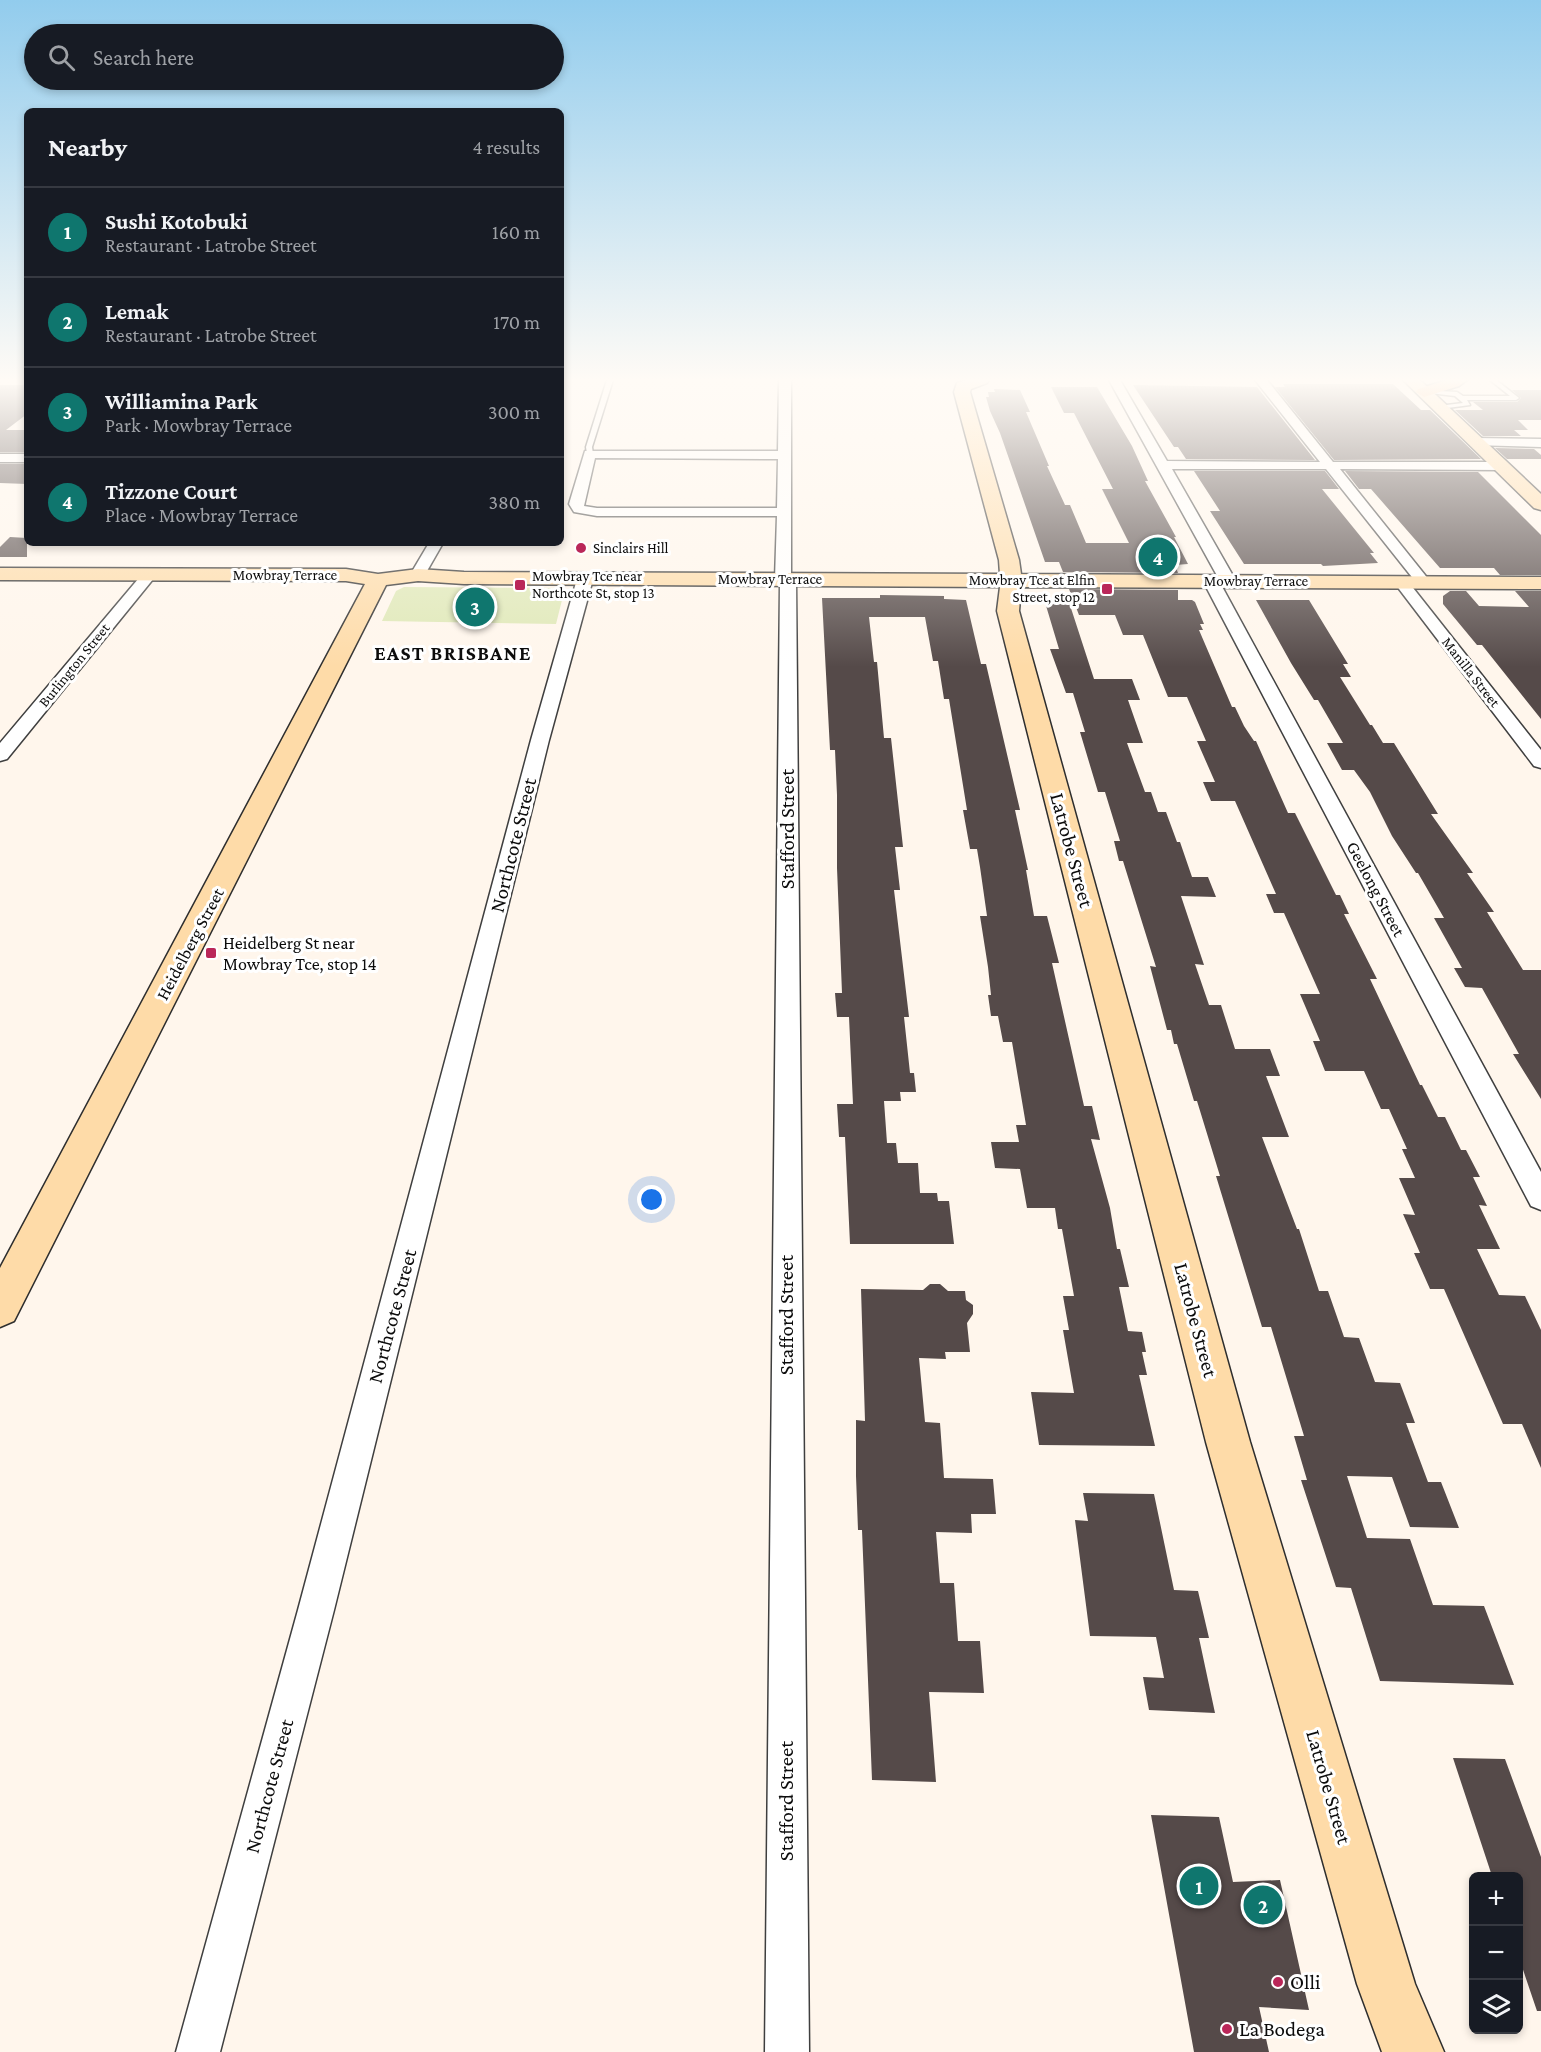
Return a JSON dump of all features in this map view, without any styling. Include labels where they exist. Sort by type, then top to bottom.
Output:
[{"type":"street","points":[[584,476],[576,504],[579,509],[585,511],[784,512]]},
{"type":"street","name":"Stafford Street","points":[[785,476],[787,2052]]},
{"type":"street","name":"Latrobe Street","points":[[986,476],[1004,540],[1011,580],[1008,611],[1225,1430],[1386,1984],[1413,2052]]},
{"type":"street","name":"Geelong Street","points":[[1168,476],[1220,581],[1541,1198]]},
{"type":"street","points":[[1338,476],[1424,583]]},
{"type":"street","points":[[1511,476],[1541,504]]},
{"type":"street","points":[[418,575],[434,546]]},
{"type":"street","name":"Mowbray Terrace","points":[[0,574],[346,575],[378,580],[418,575],[585,579],[1541,583]]},
{"type":"street","name":"Burlington Street","points":[[0,755],[149,575]]},
{"type":"street","name":"Northcote Street","points":[[198,2052],[316,1610],[537,752],[585,579]]},
{"type":"street","name":"Heidelberg Street","points":[[0,1308],[378,580]]},
{"type":"street","name":"Manilla Street","points":[[1401,582],[1541,762]]},
{"type":"path","points":[[469,619],[481,586]]},
{"type":"green space","points":[[404,587],[565,588],[556,624],[382,621],[396,591]]},
{"type":"building","points":[[0,476],[24,476],[24,484],[0,483]]},
{"type":"building","points":[[1015,476],[1052,476],[1065,505],[1070,505],[1086,543],[1129,543],[1102,489],[1113,489],[1106,476],[1146,476],[1148,481],[1145,481],[1188,564],[1175,565],[1178,573],[1063,572],[1059,562],[1045,562]]},
{"type":"building","points":[[1197,476],[1329,476],[1339,489],[1322,489],[1374,553],[1370,553],[1378,563],[1323,566],[1321,564],[1244,564],[1210,511],[1220,511]]},
{"type":"building","points":[[1349,476],[1482,476],[1541,535],[1541,575],[1500,575],[1494,568],[1440,568],[1371,489],[1359,489]]},
{"type":"building","points":[[10,537],[24,538],[27,557],[0,557],[0,547]]},
{"type":"building","points":[[1069,589],[1178,590],[1178,600],[1195,602],[1204,624],[1200,624],[1203,630],[1199,630],[1232,707],[1235,707],[1244,726],[1256,741],[1288,813],[1295,813],[1336,895],[1340,895],[1349,914],[1344,914],[1377,979],[1370,979],[1420,1085],[1438,1117],[1445,1117],[1461,1150],[1466,1150],[1480,1177],[1473,1177],[1487,1206],[1479,1205],[1500,1249],[1477,1249],[1499,1295],[1525,1296],[1541,1330],[1541,1468],[1522,1424],[1503,1424],[1444,1289],[1430,1289],[1414,1253],[1420,1253],[1403,1214],[1415,1215],[1399,1178],[1415,1178],[1402,1149],[1407,1149],[1389,1109],[1381,1109],[1364,1071],[1325,1071],[1313,1041],[1320,1041],[1300,994],[1320,994],[1284,913],[1274,913],[1266,894],[1276,894],[1235,801],[1211,801],[1203,782],[1215,782],[1197,741],[1206,741],[1187,697],[1168,697],[1143,635],[1123,635],[1115,615],[1079,615]]},
{"type":"building","points":[[1450,591],[1466,591],[1479,606],[1529,607],[1515,591],[1541,591],[1541,719],[1482,645],[1477,645],[1443,604],[1443,596]]},
{"type":"building","points":[[880,595],[944,596],[944,599],[966,600],[981,664],[986,664],[1020,810],[1015,810],[1028,870],[1026,870],[1034,916],[1047,916],[1059,963],[1052,963],[1084,1106],[1092,1106],[1100,1140],[1091,1139],[1110,1208],[1117,1249],[1120,1249],[1129,1287],[1119,1287],[1128,1331],[1142,1332],[1146,1352],[1142,1352],[1147,1375],[1139,1375],[1155,1446],[1039,1445],[1031,1392],[1074,1393],[1063,1330],[1069,1330],[1063,1296],[1074,1296],[1062,1229],[1058,1229],[1055,1208],[1027,1208],[1020,1169],[995,1168],[991,1142],[1019,1142],[1016,1125],[1026,1125],[1012,1042],[1003,1042],[998,1016],[991,1016],[988,967],[980,916],[987,916],[980,867],[977,849],[970,849],[963,810],[967,810],[949,699],[944,699],[938,661],[933,661],[925,617],[869,617],[874,662],[877,662],[884,738],[891,738],[903,847],[895,847],[900,890],[894,890],[909,1017],[904,1017],[910,1073],[914,1073],[916,1092],[900,1092],[901,1101],[884,1101],[887,1143],[896,1143],[898,1163],[918,1163],[920,1193],[937,1193],[938,1201],[949,1201],[954,1244],[850,1244],[845,1137],[839,1137],[837,1104],[853,1104],[849,1017],[837,1017],[835,993],[842,993],[837,868],[837,795],[835,750],[830,750],[822,598],[880,598]]},
{"type":"building","points":[[1044,599],[1068,599],[1094,679],[1132,679],[1140,700],[1128,700],[1143,743],[1127,743],[1145,792],[1151,792],[1158,812],[1166,812],[1177,842],[1180,842],[1192,877],[1208,877],[1216,897],[1181,896],[1204,965],[1195,964],[1209,1005],[1221,1005],[1235,1049],[1270,1049],[1280,1076],[1266,1076],[1289,1137],[1262,1137],[1297,1229],[1299,1229],[1319,1291],[1328,1291],[1344,1337],[1359,1338],[1375,1382],[1400,1383],[1415,1423],[1406,1423],[1428,1482],[1441,1482],[1459,1528],[1410,1527],[1392,1477],[1347,1476],[1367,1538],[1410,1539],[1433,1605],[1484,1606],[1514,1685],[1380,1681],[1351,1588],[1336,1587],[1301,1480],[1307,1480],[1294,1436],[1304,1436],[1271,1327],[1262,1327],[1216,1176],[1220,1176],[1197,1101],[1194,1101],[1177,1044],[1174,1044],[1171,1030],[1167,1030],[1150,966],[1156,967],[1123,861],[1119,861],[1114,841],[1120,841],[1105,792],[1098,792],[1080,732],[1085,732],[1073,693],[1066,693],[1050,649],[1059,649]]},
{"type":"building","points":[[1256,600],[1309,600],[1348,664],[1343,664],[1351,677],[1340,677],[1383,743],[1394,743],[1438,814],[1431,814],[1473,873],[1467,873],[1494,912],[1487,912],[1523,970],[1541,970],[1541,1099],[1513,1054],[1519,1054],[1482,988],[1465,987],[1454,968],[1462,968],[1434,918],[1444,918],[1418,873],[1392,836],[1370,792],[1354,770],[1342,770],[1327,743],[1343,743],[1318,700],[1314,700],[1291,663]]},
{"type":"building","points":[[930,1284],[940,1284],[948,1291],[965,1291],[966,1300],[973,1305],[973,1314],[967,1323],[970,1352],[945,1352],[946,1359],[919,1358],[925,1422],[940,1423],[944,1478],[993,1479],[996,1514],[971,1514],[972,1533],[936,1532],[940,1583],[954,1583],[958,1641],[980,1641],[984,1693],[929,1692],[936,1782],[872,1780],[862,1530],[858,1530],[856,1476],[856,1420],[865,1421],[861,1289],[923,1290]]},
{"type":"building","points":[[1083,1493],[1154,1494],[1174,1590],[1198,1591],[1209,1638],[1199,1638],[1215,1713],[1149,1710],[1143,1677],[1164,1678],[1156,1637],[1090,1636],[1075,1520],[1088,1521]]},
{"type":"building","points":[[1453,1758],[1505,1759],[1541,1857],[1541,2011],[1537,2011],[1523,1970],[1523,1872],[1491,1872]]},
{"type":"building","points":[[1151,1815],[1219,1817],[1233,1882],[1280,1880],[1309,2010],[1259,2007],[1269,2052],[1194,2052]]},
{"type":"place","name":"Sinclairs Hill","points":[[581,548]]},
{"type":"place","name":"Tizzone Court","points":[[1158,557]]},
{"type":"place","name":"Mowbray Tce near Northcote St, stop 13","points":[[520,585]]},
{"type":"place","name":"Mowbray Tce at Elfin Street, stop 12","points":[[1107,589]]},
{"type":"place","name":"Williamina Park","points":[[475,607]]},
{"type":"place","name":"Heidelberg St near Mowbray Tce, stop 14","points":[[211,953]]},
{"type":"place","name":"Sushi Kotobuki","points":[[1199,1886]]},
{"type":"place","name":"Lemak","points":[[1263,1905]]},
{"type":"place","name":"Olli","points":[[1278,1982]]},
{"type":"place","name":"La Bodega","points":[[1227,2029]]},
{"type":"district","name":"EAST BRISBANE","points":[[453,653]]}]
